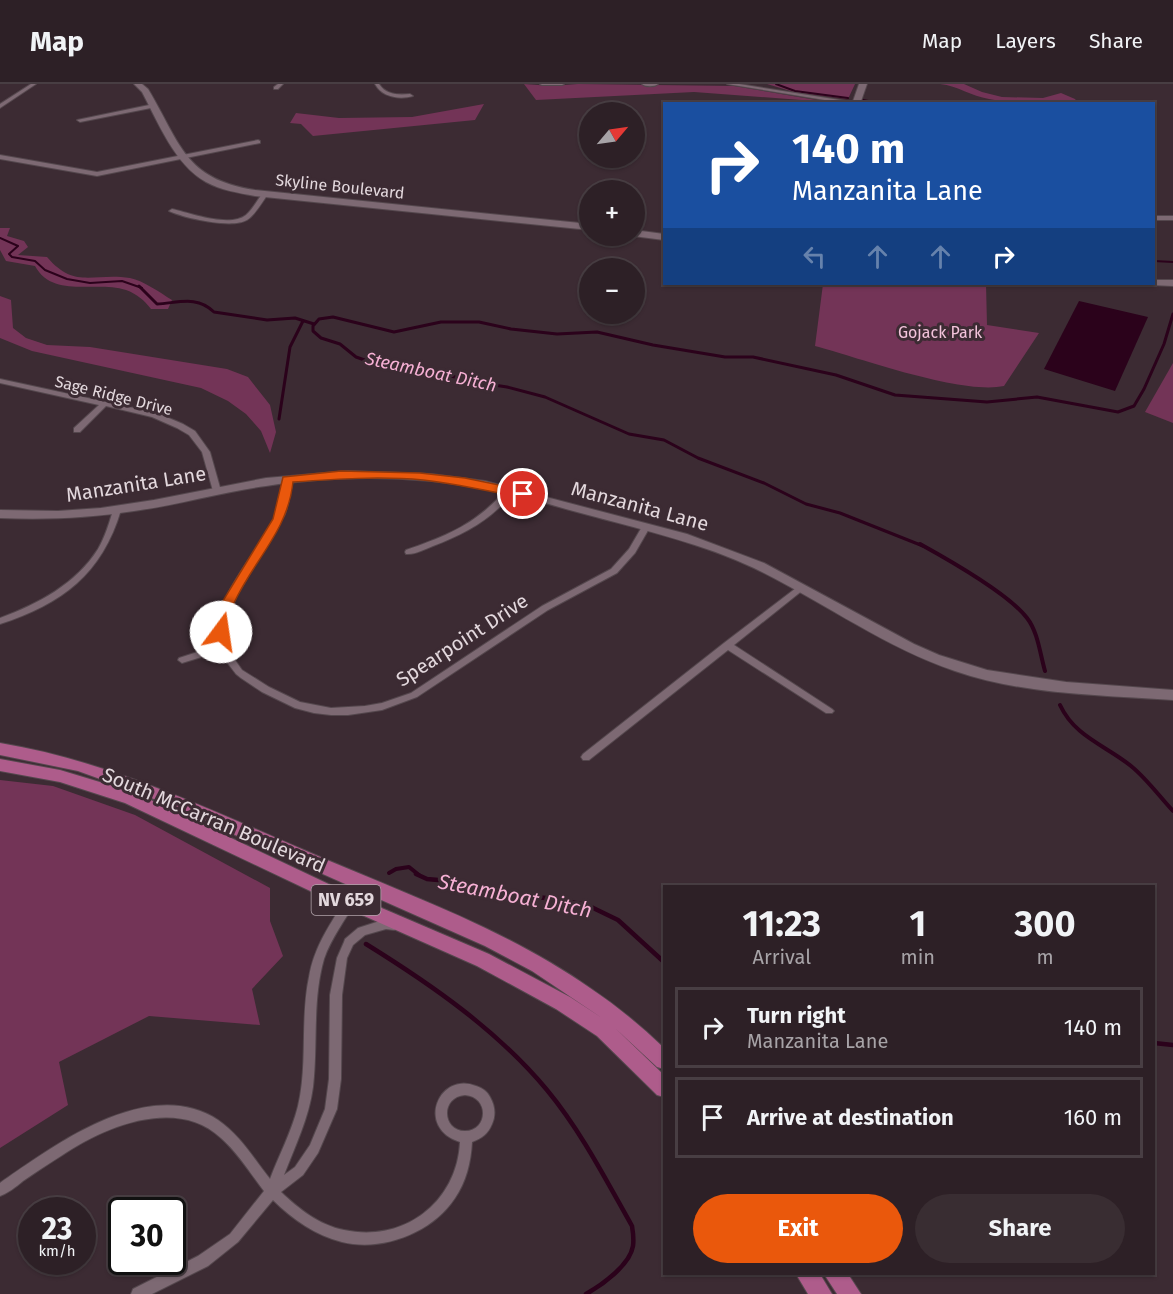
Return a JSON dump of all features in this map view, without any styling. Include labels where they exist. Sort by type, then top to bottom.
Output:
[{"type":"main road","name":"South McCarran Boulevard","points":[[0,749],[52,757],[127,781],[415,904],[539,965],[562,979],[611,1013],[663,1059]]},
{"type":"main road","name":"South McCarran Boulevard","points":[[0,765],[54,775],[130,798],[350,902],[498,968],[563,1003],[604,1030],[663,1087]]},
{"type":"main road","points":[[350,902],[387,900],[415,904]]},
{"type":"main road","points":[[808,1275],[821,1294]]},
{"type":"main road","points":[[836,1275],[850,1294]]},
{"type":"street","points":[[0,106],[34,84]]},
{"type":"street","name":"Skyline Boulevard","points":[[138,84],[195,170],[208,180],[236,189],[266,194],[579,225]]},
{"type":"street","points":[[377,84],[378,89],[387,94],[410,96]]},
{"type":"street","points":[[542,84],[562,84]]},
{"type":"street","points":[[644,84],[656,84]]},
{"type":"street","points":[[729,84],[849,102]]},
{"type":"street","points":[[759,84],[780,92]]},
{"type":"street","points":[[856,102],[863,84]]},
{"type":"street","points":[[80,120],[154,106]]},
{"type":"street","points":[[0,157],[97,174],[258,142]]},
{"type":"street","points":[[172,211],[223,222],[237,222],[247,217],[266,194]]},
{"type":"street","points":[[1155,218],[1173,218]]},
{"type":"street","points":[[645,234],[663,237]]},
{"type":"street","points":[[1155,283],[1173,283]]},
{"type":"street","name":"Sage Ridge Drive","points":[[0,381],[160,417],[192,433],[206,452],[217,491]]},
{"type":"street","points":[[77,430],[103,405]]},
{"type":"street","name":"Manzanita Lane","points":[[0,514],[61,515],[117,510],[287,479],[341,475],[395,475],[442,479],[510,491],[719,549],[761,567],[904,644],[965,669],[1022,682],[1173,695]]},
{"type":"street","points":[[182,660],[223,647],[221,632],[227,604],[279,519],[285,499],[287,479]]},
{"type":"street","points":[[409,552],[477,524],[494,510],[510,491]]},
{"type":"street","points":[[0,621],[53,596],[88,570],[107,542],[117,510]]},
{"type":"street","name":"Spearpoint Drive","points":[[223,647],[230,660],[249,680],[288,702],[303,707],[338,712],[378,708],[414,695],[545,608],[609,575],[626,559],[646,527]]},
{"type":"street","points":[[586,757],[800,588]]},
{"type":"street","points":[[728,645],[829,711]]},
{"type":"street","points":[[273,1191],[304,1105],[309,1070],[313,985],[318,959],[327,938],[350,902]]},
{"type":"street","points":[[138,1294],[203,1261],[234,1238],[273,1191],[299,1171],[314,1149],[332,1109],[336,995],[342,958],[349,942],[362,931],[386,924],[408,926]]},
{"type":"street","points":[[467,1089],[482,1094],[489,1107],[489,1116],[481,1130],[466,1137],[451,1133],[441,1121],[441,1113],[446,1099],[452,1093],[467,1089]]},
{"type":"street","points":[[0,1190],[82,1135],[116,1121],[149,1114],[183,1113],[215,1123],[230,1136],[273,1191],[298,1215],[344,1238],[363,1240],[382,1238],[403,1232],[422,1222],[441,1207],[456,1186],[463,1170],[466,1137]]},
{"type":"green space","points":[[524,84],[734,86],[828,102],[694,92],[536,100]]},
{"type":"green space","points":[[767,84],[855,84],[848,99],[794,92]]},
{"type":"green space","points":[[940,84],[964,84],[1002,97],[1043,98],[1061,93],[1077,102],[1000,101],[982,98]]},
{"type":"green space","points":[[484,104],[475,120],[313,136],[301,124],[290,123],[296,113],[339,118],[412,117]]},
{"type":"green space","points":[[0,228],[10,228],[7,236],[24,241],[28,247],[18,255],[47,257],[57,267],[76,277],[135,279],[172,300],[168,309],[151,309],[134,293],[114,287],[76,287],[53,282],[43,276],[35,266],[6,261],[0,250]]},
{"type":"green space","name":"Gojack Park","points":[[823,285],[986,285],[987,325],[1039,333],[1004,386],[985,387],[937,380],[815,346]]},
{"type":"green space","points":[[0,296],[11,300],[13,328],[26,338],[47,345],[90,347],[227,369],[248,377],[270,405],[276,432],[270,453],[261,431],[246,414],[228,401],[201,388],[32,351],[0,338]]},
{"type":"green space","points":[[1173,363],[1173,423],[1145,412]]},
{"type":"green space","points":[[0,780],[53,786],[135,815],[270,888],[270,921],[283,956],[252,989],[260,1025],[149,1016],[59,1062],[68,1105],[0,1148]]},
{"type":"shaded area","points":[[1079,301],[1148,317],[1115,391],[1044,369]]},
{"type":"waterway","name":"Steamboat Ditch","points":[[776,84],[795,91],[848,98]]},
{"type":"waterway","name":"Steamboat Ditch","points":[[863,100],[874,102]]},
{"type":"waterway","points":[[0,238],[18,246],[9,254],[12,257],[35,261],[45,270],[67,279],[90,283],[122,281],[140,287]]},
{"type":"waterway","name":"Steamboat Ditch","points":[[1155,261],[1173,262]]},
{"type":"waterway","points":[[140,287],[157,304],[194,302],[201,303],[214,312],[267,320],[295,318],[314,324]]},
{"type":"waterway","name":"Steamboat Ditch","points":[[923,546],[840,513],[806,504],[764,483],[698,458],[664,440],[629,434],[545,397],[507,387],[468,381],[438,372],[379,365],[356,357],[340,344],[321,338],[313,331],[313,326],[319,319],[333,317],[394,332],[441,322],[479,322],[511,329],[557,334],[597,332],[653,345],[725,357],[753,357],[836,375],[895,395],[987,402],[1037,397],[1118,412],[1134,406],[1144,389],[1164,344],[1173,314]]},
{"type":"waterway","points":[[279,419],[290,347],[303,321]]},
{"type":"waterway","name":"Steamboat Ditch","points":[[920,544],[977,578],[1018,608],[1034,630],[1045,671]]},
{"type":"waterway","name":"Steamboat Ditch","points":[[1060,705],[1066,716],[1082,733],[1131,766],[1173,811]]},
{"type":"waterway","name":"Steamboat Ditch","points":[[389,873],[396,869],[409,867],[419,875]]},
{"type":"waterway","name":"Steamboat Ditch","points":[[416,874],[427,879],[449,881],[483,894],[547,898],[587,905],[618,920],[663,961]]},
{"type":"waterway","name":"Steamboat Ditch","points":[[366,944],[439,992],[485,1028],[528,1068],[547,1090],[582,1139],[632,1226],[633,1238],[633,1246],[627,1260],[607,1280],[586,1294]]},
{"type":"waterway","name":"Steamboat Ditch","points":[[1155,1043],[1173,1045]]},
{"type":"route","points":[[221,632],[227,604],[279,519],[283,509],[287,479],[341,475],[420,476],[488,486],[523,494]]}]
